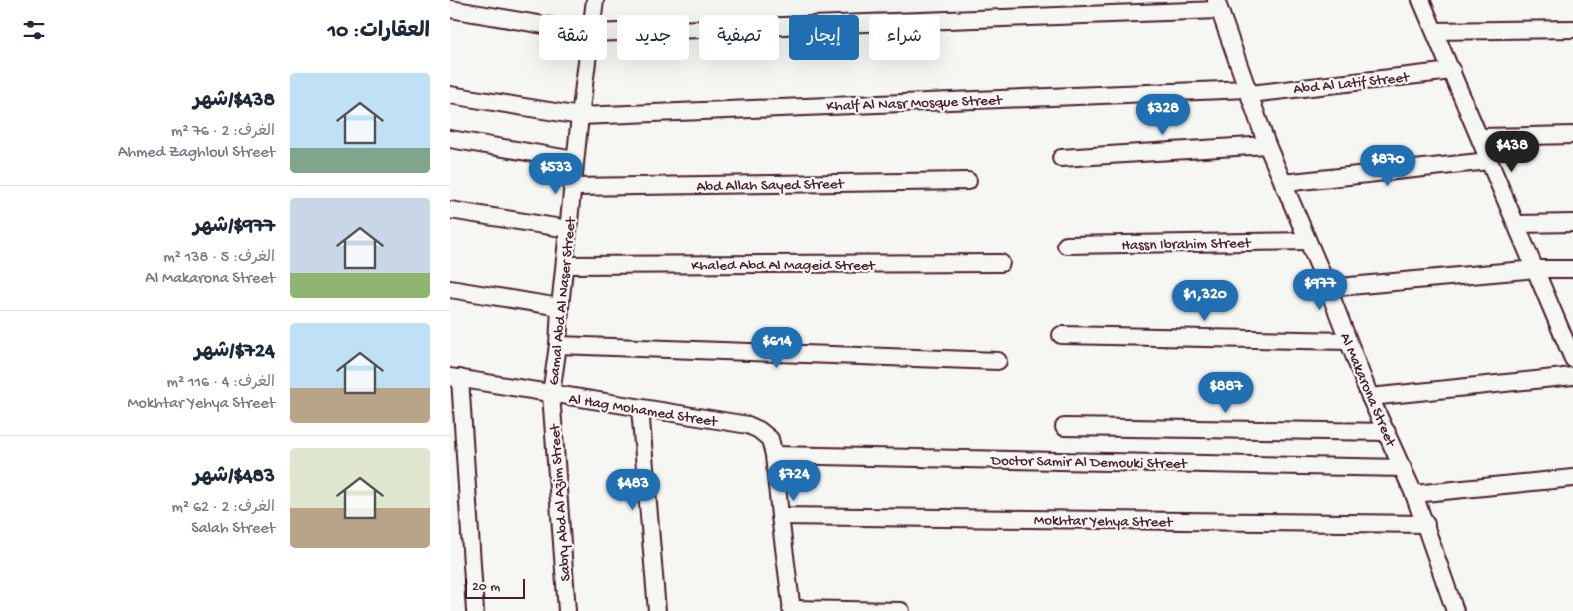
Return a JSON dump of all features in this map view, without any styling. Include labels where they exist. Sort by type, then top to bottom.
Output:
[{"type":"street","name":"Gamal Abd Al Naser Street","points":[[593,15],[595,0]]},
{"type":"street","points":[[1421,0],[1573,359]]},
{"type":"street","points":[[607,32],[1218,5]]},
{"type":"street","name":"Al Makarona Street","points":[[1218,5],[1267,145],[1328,288],[1370,396],[1414,494],[1455,611]]},
{"type":"street","points":[[450,9],[539,24]]},
{"type":"street","points":[[1435,31],[1573,29]]},
{"type":"street","name":"Gamal Abd Al Naser Street","points":[[551,394],[558,345],[568,229],[587,60]]},
{"type":"street","name":"Abd Al Latif Street","points":[[1249,91],[1452,71]]},
{"type":"street","name":"Khalf Al Nasr Mosque Street","points":[[450,95],[580,116],[1249,91]]},
{"type":"street","points":[[1480,137],[1573,135]]},
{"type":"street","points":[[450,139],[576,160]]},
{"type":"street","points":[[1061,158],[1267,145]]},
{"type":"street","points":[[1283,183],[1490,160]]},
{"type":"street","name":"Abd Allah Sayed Street","points":[[573,187],[968,180]]},
{"type":"street","points":[[450,210],[568,229]]},
{"type":"street","points":[[1517,224],[1573,222]]},
{"type":"street","name":"Hassn Ibrahim Street","points":[[1066,245],[1307,241]]},
{"type":"street","name":"Khaled Abd Al Mageid Street","points":[[565,264],[1001,263]]},
{"type":"street","points":[[1328,288],[1536,269],[1573,269]]},
{"type":"street","points":[[450,289],[560,307]]},
{"type":"street","points":[[1061,335],[1348,341]]},
{"type":"street","points":[[558,345],[998,361]]},
{"type":"street","points":[[1370,396],[1573,376]]},
{"type":"street","points":[[455,378],[475,611]]},
{"type":"street","name":"Al Hag Mohamed Street","points":[[455,378],[748,425],[759,430],[770,439],[774,455]]},
{"type":"street","name":"Sabry Abd Al Azim Street","points":[[551,394],[567,611]]},
{"type":"street","points":[[640,408],[657,611]]},
{"type":"street","points":[[1064,427],[1387,432]]},
{"type":"street","points":[[774,455],[792,610],[901,611]]},
{"type":"street","name":"Doctor Samir Al Demouki Street","points":[[774,455],[1403,468]]},
{"type":"street","points":[[1414,494],[1573,478]]},
{"type":"street","name":"Mokhtar Yehya Street","points":[[780,516],[1426,524]]}]
